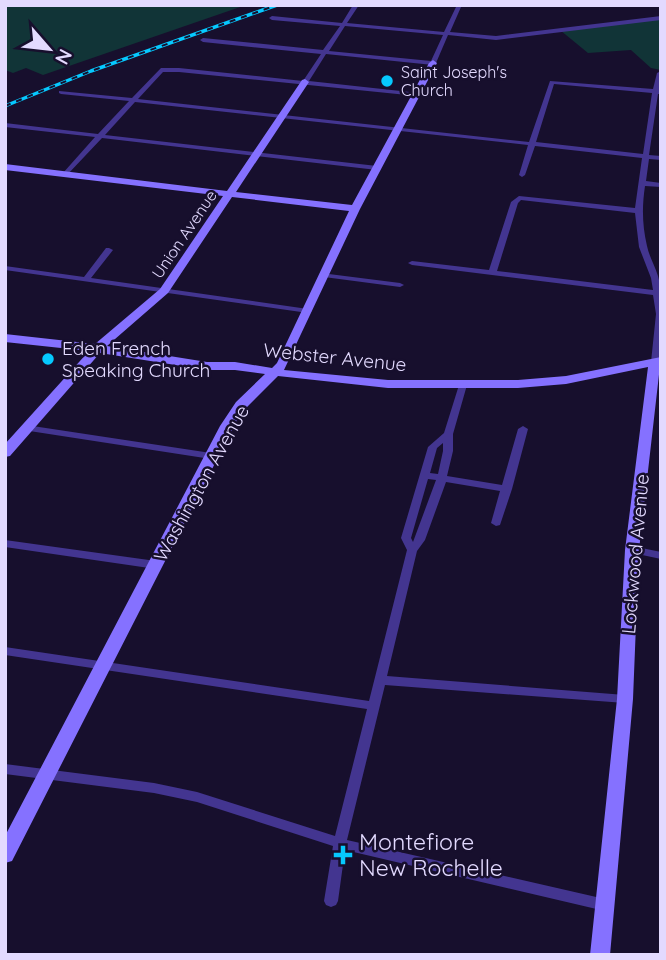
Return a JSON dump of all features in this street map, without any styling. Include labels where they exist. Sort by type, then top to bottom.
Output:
[{"type":"street","name":"Union Avenue","points":[[8,446],[96,350],[164,291],[356,5]]},
{"type":"street","points":[[439,5],[496,5]]},
{"type":"street","name":"Washington Avenue","points":[[5,855],[211,456],[241,405],[282,365],[355,209],[400,129],[448,34],[459,6]]},
{"type":"street","points":[[272,18],[503,38],[594,24],[661,18]]},
{"type":"street","points":[[204,40],[433,63]]},
{"type":"street","points":[[65,174],[161,70],[417,94]]},
{"type":"street","name":"Lockwood Avenue","points":[[600,955],[625,699],[632,550],[658,361],[660,314],[655,278],[639,228],[638,211],[660,73]]},
{"type":"street","points":[[522,175],[552,82],[658,92]]},
{"type":"street","points":[[61,92],[661,158]]},
{"type":"street","points":[[5,125],[377,168]]},
{"type":"street","points":[[5,167],[355,209]]},
{"type":"street","points":[[641,183],[661,185]]},
{"type":"street","points":[[492,273],[519,198],[638,211]]},
{"type":"street","points":[[86,279],[109,250]]},
{"type":"street","points":[[412,263],[657,293]]},
{"type":"street","points":[[5,268],[308,311]]},
{"type":"street","points":[[324,275],[400,285]]},
{"type":"street","name":"Webster Avenue","points":[[5,338],[388,384],[463,385],[566,380],[658,361]]},
{"type":"street","points":[[331,901],[340,843],[412,550],[420,540],[442,478],[448,452],[447,434],[463,385]]},
{"type":"street","points":[[26,428],[211,456]]},
{"type":"street","points":[[496,523],[523,429]]},
{"type":"street","points":[[412,550],[406,538],[424,475],[433,447],[447,434]]},
{"type":"street","points":[[424,475],[507,489]]},
{"type":"street","points":[[5,543],[156,565]]},
{"type":"street","points":[[632,550],[661,556]]},
{"type":"street","points":[[5,651],[101,667],[236,683],[374,706]]},
{"type":"street","points":[[381,680],[625,699]]},
{"type":"street","points":[[5,769],[154,788],[197,797],[340,843],[605,905]]},
{"type":"green space","points":[[5,5],[246,5],[43,75],[26,68],[13,73],[5,70]]},
{"type":"green space","points":[[661,19],[661,70],[651,68],[631,50],[588,53],[560,30]]},
{"type":"railway","points":[[5,106],[91,71],[277,5]]},
{"type":"place","name":"Saint Joseph's Church","points":[[387,81]]},
{"type":"place","name":"Eden French Speaking Church","points":[[48,359]]},
{"type":"place","name":"Montefiore New Rochelle","points":[[343,855]]}]
